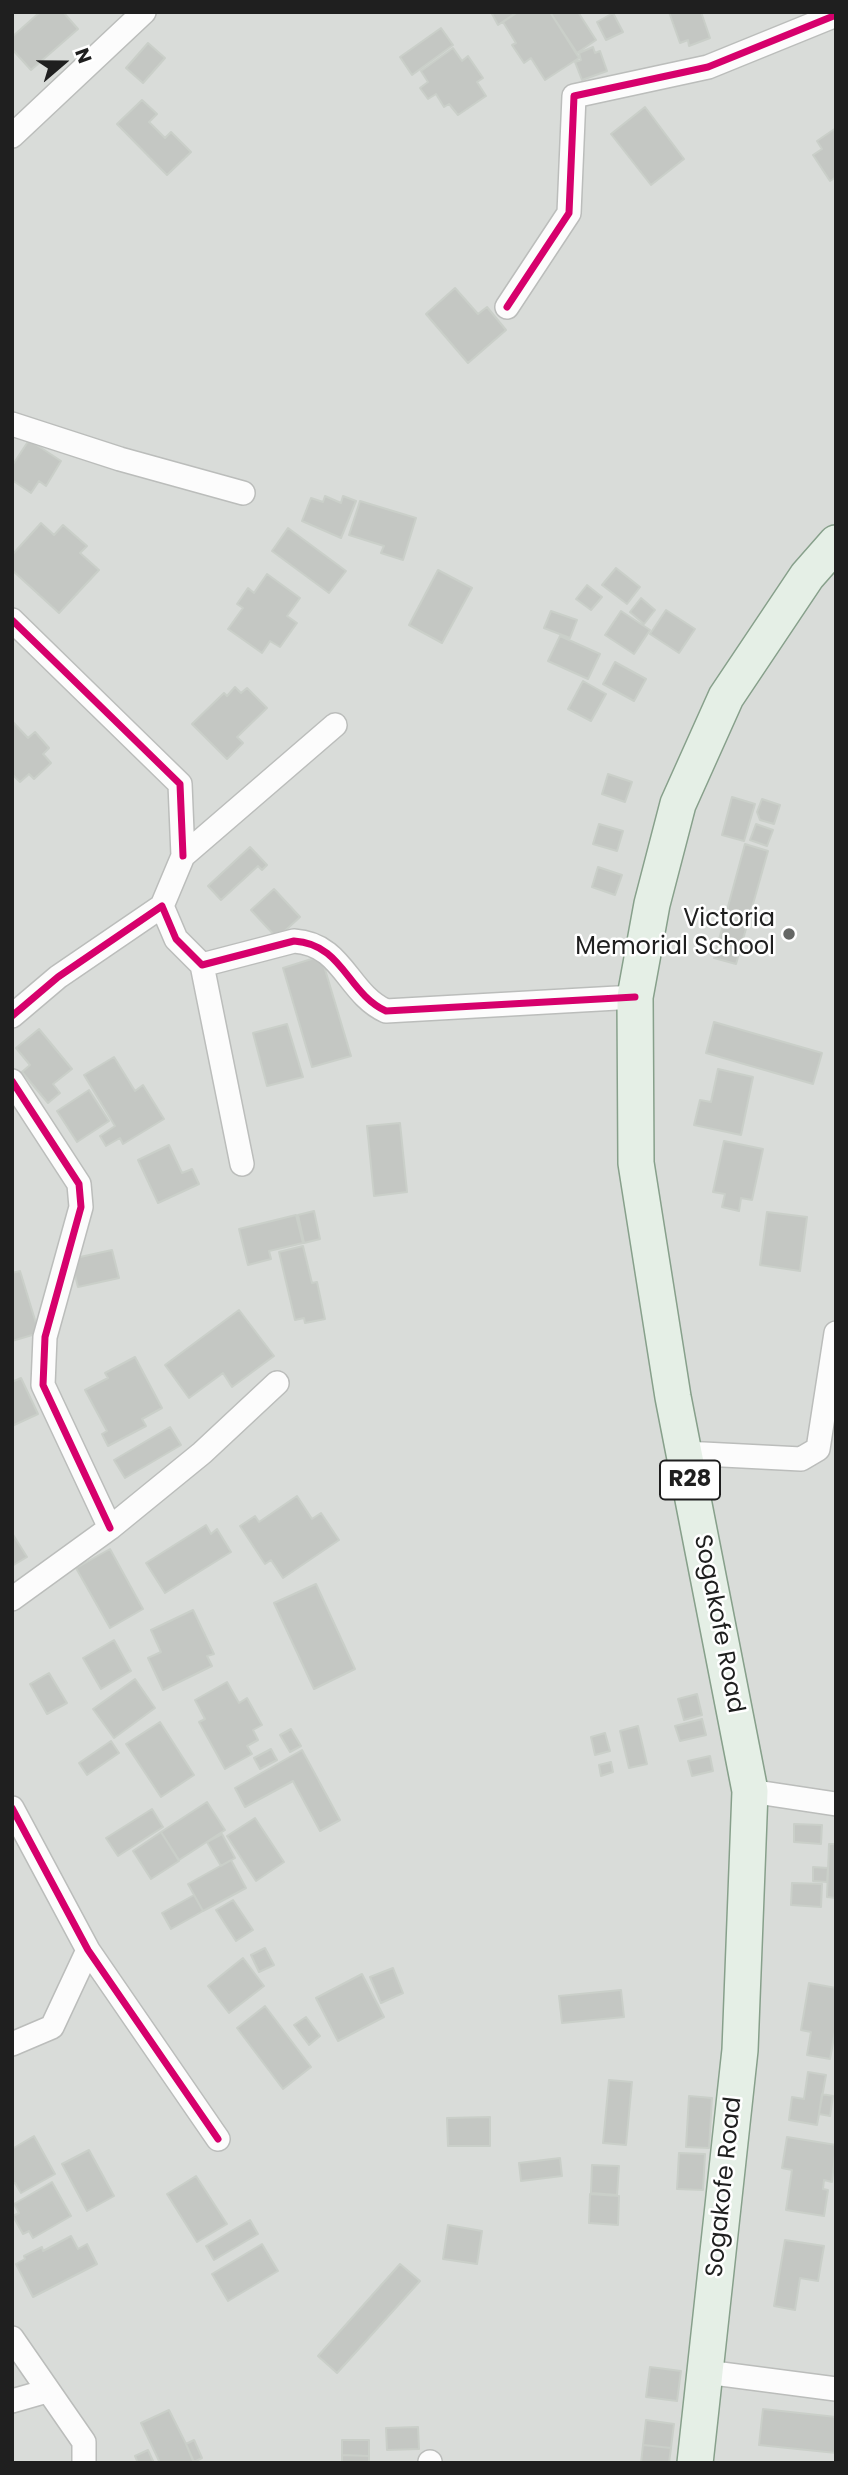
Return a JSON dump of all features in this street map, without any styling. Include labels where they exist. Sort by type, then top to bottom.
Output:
[{"type":"main road","name":"Sogakofe Road","points":[[695,2463],[740,2049],[750,1791],[684,1453],[636,1163],[635,997],[652,904],[678,804],[726,697],[807,576],[836,543]]},
{"type":"street","points":[[12,136],[144,12]]},
{"type":"street","points":[[507,307],[569,213],[574,96],[708,66],[836,15]]},
{"type":"street","points":[[12,424],[108,455],[243,493]]},
{"type":"street","points":[[12,620],[180,784],[183,856],[162,906],[58,977],[12,1016]]},
{"type":"street","points":[[183,856],[335,725]]},
{"type":"street","points":[[162,906],[176,939],[202,965],[242,1164]]},
{"type":"street","points":[[202,965],[294,941],[309,942],[326,950],[368,1003],[386,1011],[635,997]]},
{"type":"street","points":[[12,1081],[79,1184],[81,1207],[45,1337],[44,1385],[110,1528]]},
{"type":"street","points":[[684,1453],[801,1460],[811,1456],[818,1449],[836,1333]]},
{"type":"street","points":[[12,1599],[110,1528],[202,1453],[276,1384]]},
{"type":"street","points":[[750,1791],[836,1804]]},
{"type":"street","points":[[12,1808],[88,1950],[218,2139]]},
{"type":"street","points":[[12,2044],[52,2027],[88,1950]]},
{"type":"street","points":[[12,2338],[83,2441],[84,2463]]},
{"type":"street","points":[[706,2372],[836,2389]]},
{"type":"street","points":[[12,2400],[47,2391]]},
{"type":"shaded area","points":[[12,12],[836,12],[836,2463],[12,2463]]},
{"type":"building","points":[[40,12],[63,12],[78,29],[31,70],[12,49],[12,37]]},
{"type":"building","points":[[491,12],[517,12],[498,25]]},
{"type":"building","points":[[518,12],[550,12],[579,58],[545,80],[531,58],[524,63],[512,45],[516,43],[503,22]]},
{"type":"building","points":[[550,12],[578,12],[596,40],[577,53]]},
{"type":"building","points":[[669,12],[701,12],[710,38],[689,46],[688,40],[680,43]]},
{"type":"building","points":[[613,13],[623,32],[606,40],[597,22]]},
{"type":"building","points":[[441,28],[453,45],[412,75],[400,57]]},
{"type":"building","points":[[148,43],[165,58],[143,83],[126,68]]},
{"type":"building","points":[[593,47],[595,53],[600,51],[607,71],[582,80],[575,62],[581,60],[579,53]]},
{"type":"building","points":[[453,48],[462,61],[468,56],[483,78],[477,82],[486,96],[458,115],[449,104],[444,107],[436,94],[428,99],[420,88],[428,82],[421,71]]},
{"type":"building","points":[[142,100],[157,114],[149,122],[165,138],[171,132],[191,152],[167,175],[117,124]]},
{"type":"building","points":[[645,107],[684,159],[651,185],[611,134]]},
{"type":"building","points":[[836,128],[836,177],[830,181],[813,155],[822,149],[817,141]]},
{"type":"building","points":[[455,288],[478,314],[487,307],[506,330],[468,363],[426,314]]},
{"type":"building","points":[[29,440],[61,461],[46,486],[39,481],[31,493],[12,480],[12,466]]},
{"type":"building","points":[[325,496],[341,503],[343,496],[356,501],[341,538],[302,521],[311,498],[323,502]]},
{"type":"building","points":[[360,501],[416,518],[403,560],[381,553],[384,546],[349,535]]},
{"type":"building","points":[[41,523],[54,535],[63,525],[87,546],[80,553],[99,570],[59,613],[12,570],[12,555]]},
{"type":"building","points":[[288,528],[346,571],[329,593],[272,551]]},
{"type":"building","points":[[616,568],[640,587],[627,604],[602,585]]},
{"type":"building","points":[[438,570],[472,588],[442,643],[409,625]]},
{"type":"building","points":[[267,574],[300,598],[287,616],[297,623],[280,647],[270,641],[262,653],[228,629],[243,608],[237,604],[248,588],[254,593]]},
{"type":"building","points":[[587,585],[602,597],[591,610],[576,599]]},
{"type":"building","points":[[641,598],[655,610],[644,624],[630,612]]},
{"type":"building","points":[[666,610],[695,629],[679,653],[650,634]]},
{"type":"building","points":[[551,611],[577,620],[570,638],[544,628]]},
{"type":"building","points":[[621,611],[650,630],[634,654],[605,635]]},
{"type":"building","points":[[560,636],[600,654],[588,679],[548,661]]},
{"type":"building","points":[[615,662],[646,679],[634,701],[603,684]]},
{"type":"building","points":[[583,681],[606,694],[591,721],[568,709]]},
{"type":"building","points":[[235,687],[241,693],[247,688],[267,708],[237,737],[243,743],[227,759],[192,724],[224,693],[227,696]]},
{"type":"building","points":[[12,721],[28,738],[35,732],[49,748],[43,754],[51,763],[34,779],[29,774],[20,782],[12,774]]},
{"type":"building","points":[[608,774],[632,782],[625,802],[602,794]]},
{"type":"building","points":[[732,797],[755,804],[744,841],[722,835]]},
{"type":"building","points":[[762,799],[780,805],[774,824],[760,820],[757,812]]},
{"type":"building","points":[[599,824],[623,831],[617,851],[593,844]]},
{"type":"building","points":[[756,824],[773,830],[767,846],[750,840]]},
{"type":"building","points":[[745,844],[768,851],[736,964],[714,958]]},
{"type":"building","points":[[250,847],[267,865],[262,870],[258,866],[221,900],[208,886]]},
{"type":"building","points":[[598,867],[622,875],[615,895],[592,887]]},
{"type":"building","points":[[274,889],[300,917],[277,938],[251,910]]},
{"type":"building","points":[[321,956],[351,1056],[312,1067],[283,968]]},
{"type":"building","points":[[714,1022],[822,1053],[813,1084],[706,1053]]},
{"type":"building","points":[[287,1024],[303,1077],[267,1086],[253,1033]]},
{"type":"building","points":[[39,1029],[72,1069],[53,1084],[60,1093],[48,1103],[22,1072],[30,1065],[16,1048]]},
{"type":"building","points":[[114,1057],[135,1091],[143,1085],[164,1119],[123,1144],[120,1138],[106,1146],[100,1136],[115,1126],[84,1075]]},
{"type":"building","points":[[718,1069],[753,1077],[741,1135],[694,1125],[700,1100],[711,1102]]},
{"type":"building","points":[[89,1090],[109,1121],[77,1142],[57,1111]]},
{"type":"building","points":[[400,1123],[407,1192],[374,1196],[367,1126]]},
{"type":"building","points":[[724,1141],[763,1149],[752,1200],[741,1198],[739,1211],[722,1207],[725,1194],[713,1192]]},
{"type":"building","points":[[169,1145],[182,1173],[192,1169],[199,1184],[158,1203],[138,1160]]},
{"type":"building","points":[[314,1211],[320,1239],[304,1243],[298,1215]]},
{"type":"building","points":[[767,1212],[807,1217],[800,1271],[760,1265]]},
{"type":"building","points":[[296,1215],[303,1243],[269,1251],[271,1259],[248,1265],[239,1229]]},
{"type":"building","points":[[303,1246],[312,1283],[317,1282],[325,1319],[305,1323],[304,1318],[295,1320],[279,1252]]},
{"type":"building","points":[[112,1250],[119,1278],[78,1287],[71,1259]]},
{"type":"building","points":[[20,1271],[39,1333],[12,1341],[12,1273]]},
{"type":"building","points":[[239,1310],[274,1356],[232,1387],[223,1373],[189,1398],[165,1365]]},
{"type":"building","points":[[135,1357],[162,1408],[142,1419],[146,1426],[108,1446],[102,1434],[107,1431],[85,1390],[108,1378],[105,1373]]},
{"type":"building","points":[[21,1378],[38,1414],[12,1426],[12,1382]]},
{"type":"building","points":[[170,1427],[181,1445],[125,1478],[114,1460]]},
{"type":"building","points":[[297,1496],[312,1519],[321,1513],[339,1540],[283,1578],[271,1560],[265,1564],[240,1526],[255,1516],[259,1522]]},
{"type":"building","points":[[206,1525],[211,1534],[217,1529],[231,1552],[165,1593],[146,1563]]},
{"type":"building","points":[[12,1533],[27,1557],[12,1566]]},
{"type":"building","points":[[110,1549],[143,1609],[110,1628],[76,1568]]},
{"type":"building","points":[[316,1584],[355,1669],[314,1689],[274,1603]]},
{"type":"building","points":[[193,1610],[214,1654],[207,1656],[212,1666],[163,1690],[148,1658],[161,1652],[151,1630]]},
{"type":"building","points":[[114,1640],[131,1671],[101,1689],[83,1658]]},
{"type":"building","points":[[49,1673],[67,1703],[47,1714],[30,1684]]},
{"type":"building","points":[[135,1679],[155,1708],[114,1738],[93,1709]]},
{"type":"building","points":[[227,1682],[239,1703],[247,1698],[262,1725],[253,1730],[258,1740],[247,1746],[252,1754],[225,1769],[199,1722],[205,1719],[195,1700]]},
{"type":"building","points":[[697,1694],[702,1715],[684,1720],[678,1699]]},
{"type":"building","points":[[702,1719],[706,1735],[680,1741],[675,1726]]},
{"type":"building","points":[[160,1722],[194,1775],[161,1797],[126,1744]]},
{"type":"building","points":[[638,1726],[647,1764],[629,1768],[620,1731]]},
{"type":"building","points":[[291,1729],[301,1746],[290,1752],[280,1735]]},
{"type":"building","points":[[605,1733],[610,1751],[595,1755],[591,1737]]},
{"type":"building","points":[[111,1741],[119,1753],[87,1775],[79,1763]]},
{"type":"building","points":[[271,1749],[277,1760],[260,1769],[254,1758]]},
{"type":"building","points":[[302,1750],[340,1820],[320,1831],[293,1781],[245,1807],[235,1788]]},
{"type":"building","points":[[710,1756],[713,1771],[692,1776],[688,1761]]},
{"type":"building","points":[[611,1762],[613,1772],[601,1776],[599,1765]]},
{"type":"building","points":[[207,1802],[225,1830],[179,1860],[161,1832]]},
{"type":"building","points":[[152,1809],[163,1827],[118,1856],[106,1838]]},
{"type":"building","points":[[255,1818],[284,1862],[256,1881],[227,1836]]},
{"type":"building","points":[[794,1824],[822,1825],[821,1844],[794,1842]]},
{"type":"building","points":[[161,1832],[179,1861],[151,1879],[133,1851]]},
{"type":"building","points":[[222,1834],[235,1858],[221,1866],[207,1842]]},
{"type":"building","points":[[829,1844],[836,1844],[836,1898],[827,1897]]},
{"type":"building","points":[[231,1860],[246,1888],[203,1911],[188,1884]]},
{"type":"building","points":[[813,1867],[828,1868],[827,1882],[813,1881]]},
{"type":"building","points":[[792,1883],[822,1884],[821,1907],[791,1905]]},
{"type":"building","points":[[194,1895],[203,1911],[171,1929],[162,1913]]},
{"type":"building","points":[[233,1900],[253,1930],[236,1941],[216,1910]]},
{"type":"building","points":[[265,1948],[274,1965],[259,1972],[251,1955]]},
{"type":"building","points":[[243,1958],[264,1986],[229,2013],[208,1986]]},
{"type":"building","points":[[393,1968],[403,1993],[381,2003],[370,1977]]},
{"type":"building","points":[[362,1974],[384,2017],[338,2041],[316,1998]]},
{"type":"building","points":[[809,1983],[836,1988],[836,2026],[830,2059],[807,2055],[811,2032],[801,2030]]},
{"type":"building","points":[[621,1990],[624,2017],[562,2023],[559,1996]]},
{"type":"building","points":[[265,2006],[311,2067],[283,2089],[237,2028]]},
{"type":"building","points":[[306,2017],[320,2036],[309,2045],[294,2025]]},
{"type":"building","points":[[808,2072],[826,2075],[817,2125],[789,2120],[792,2097],[804,2099]]},
{"type":"building","points":[[609,2080],[632,2082],[626,2145],[603,2143]]},
{"type":"building","points":[[822,2094],[833,2096],[830,2116],[819,2114]]},
{"type":"building","points":[[689,2096],[712,2098],[709,2148],[686,2147]]},
{"type":"building","points":[[490,2117],[490,2146],[448,2146],[447,2118]]},
{"type":"building","points":[[34,2136],[55,2174],[21,2193],[15,2183],[12,2184],[12,2149]]},
{"type":"building","points":[[787,2137],[836,2145],[832,2182],[824,2180],[823,2189],[828,2190],[824,2216],[786,2210],[792,2170],[782,2168]]},
{"type":"building","points":[[89,2150],[114,2196],[87,2211],[62,2164]]},
{"type":"building","points":[[679,2153],[705,2154],[703,2190],[677,2189]]},
{"type":"building","points":[[560,2158],[562,2176],[521,2181],[519,2163]]},
{"type":"building","points":[[592,2165],[619,2166],[617,2195],[591,2193]]},
{"type":"building","points":[[196,2176],[227,2224],[197,2242],[167,2194]]},
{"type":"building","points":[[52,2182],[71,2216],[33,2238],[29,2231],[23,2234],[13,2216],[19,2213],[14,2204]]},
{"type":"building","points":[[590,2194],[619,2196],[618,2225],[589,2223]]},
{"type":"building","points":[[250,2220],[258,2234],[214,2260],[206,2246]]},
{"type":"building","points":[[448,2225],[482,2231],[477,2264],[443,2259]]},
{"type":"building","points":[[71,2236],[78,2249],[87,2244],[97,2264],[33,2297],[16,2264],[25,2259],[24,2256],[42,2247],[43,2251]]},
{"type":"building","points":[[785,2240],[824,2246],[818,2281],[800,2278],[795,2310],[774,2306]]},
{"type":"building","points":[[262,2244],[278,2271],[228,2301],[212,2274]]},
{"type":"building","points":[[400,2264],[420,2281],[337,2373],[318,2356]]},
{"type":"building","points":[[650,2367],[681,2371],[677,2401],[646,2397]]},
{"type":"building","points":[[763,2409],[836,2417],[836,2453],[759,2445]]},
{"type":"building","points":[[169,2410],[194,2463],[160,2463],[141,2423]]},
{"type":"building","points":[[646,2420],[674,2424],[671,2448],[643,2445]]},
{"type":"building","points":[[418,2427],[419,2449],[387,2450],[386,2428]]},
{"type":"building","points":[[194,2440],[202,2458],[194,2462],[186,2444]]},
{"type":"building","points":[[342,2440],[369,2440],[369,2456],[342,2455]]},
{"type":"building","points":[[643,2445],[671,2448],[669,2463],[641,2463]]},
{"type":"building","points":[[148,2450],[154,2463],[138,2463],[135,2456]]},
{"type":"building","points":[[342,2455],[369,2456],[369,2463],[342,2463]]},
{"type":"cycle path","points":[[507,307],[569,213],[574,96],[708,67],[836,15]]},
{"type":"cycle path","points":[[12,620],[180,784],[183,856]]},
{"type":"cycle path","points":[[12,1016],[58,977],[162,906],[176,939],[202,965],[294,941],[310,944],[324,951],[362,993],[386,1011],[635,997]]},
{"type":"cycle path","points":[[12,1081],[79,1184],[81,1207],[45,1337],[43,1385],[110,1528]]},
{"type":"cycle path","points":[[12,1808],[88,1950],[218,2139]]},
{"type":"place","name":"Victoria Memorial School","points":[[789,934]]}]
